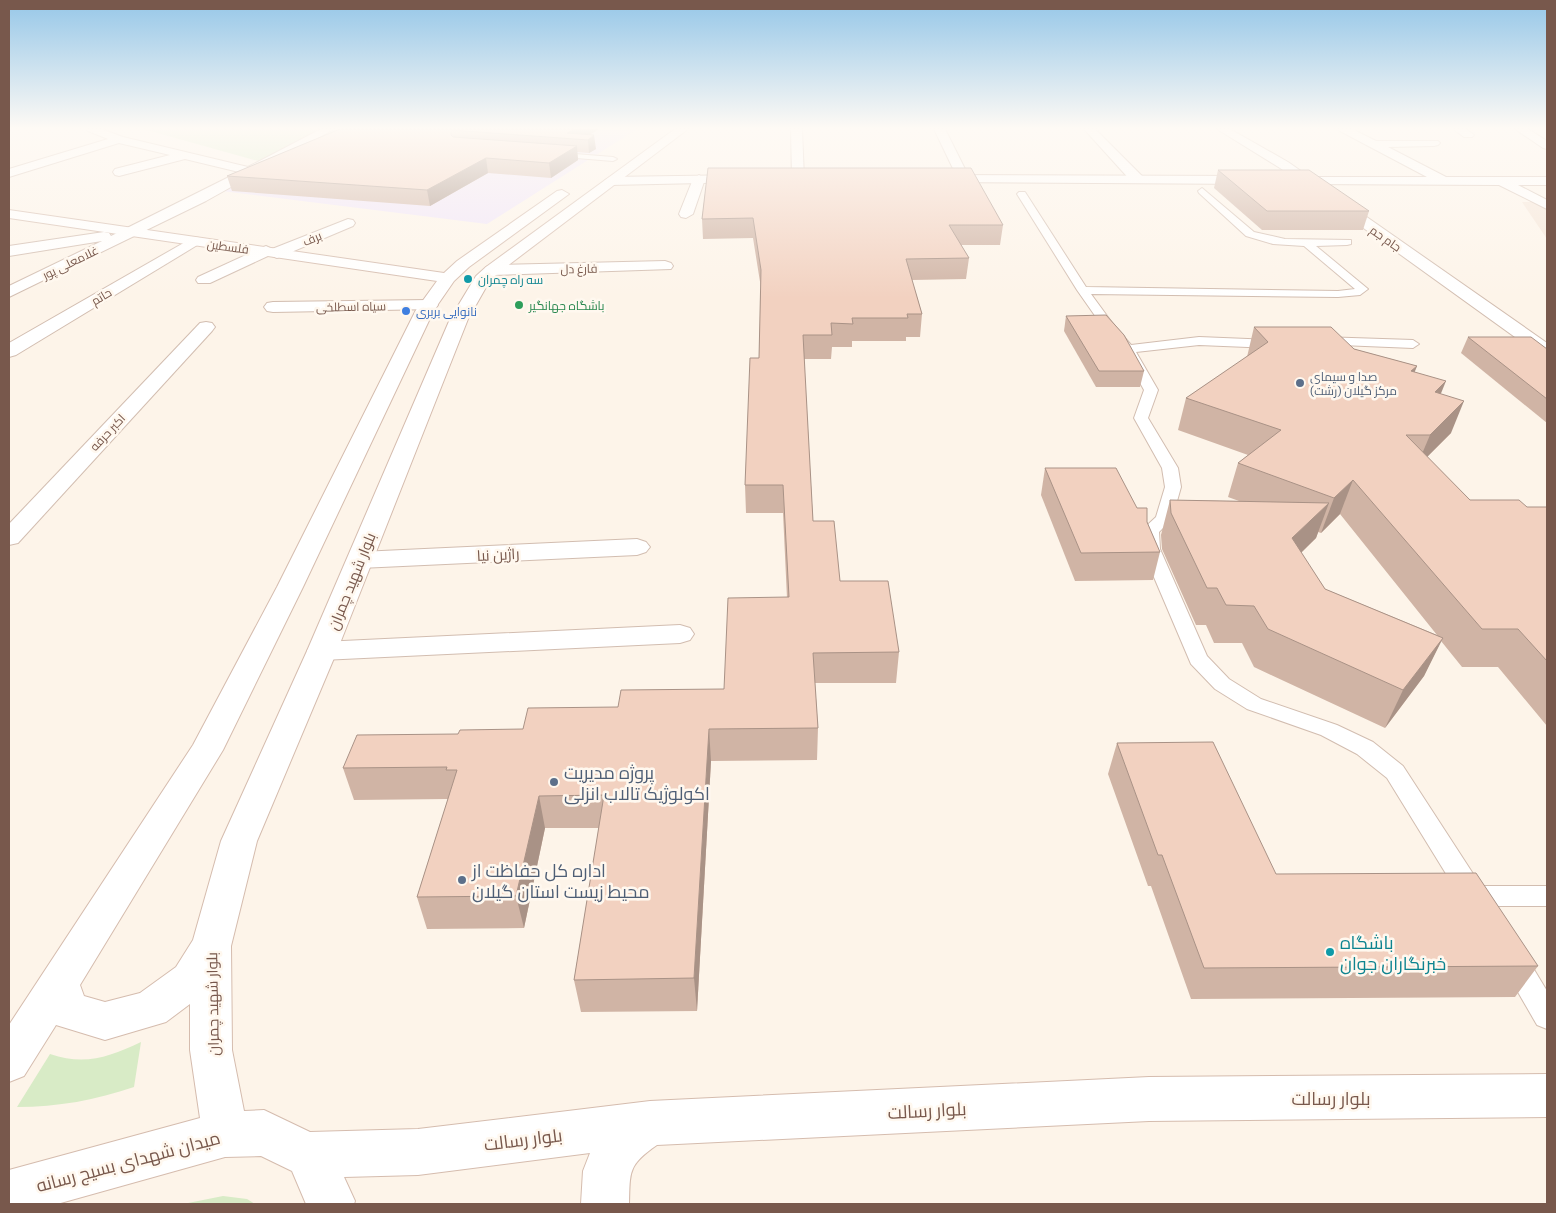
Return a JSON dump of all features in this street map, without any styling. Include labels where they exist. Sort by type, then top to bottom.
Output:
[{"type":"street","name":"غلامعلی پور","points":[[9,292],[223,186]]},
{"type":"street","name":"بلوار شهید چمران","points":[[9,1062],[207,750],[290,587],[429,305],[448,278],[463,264],[585,186]]},
{"type":"street","name":"بلوار شهید چمران","points":[[225,1134],[210,1050],[211,946],[239,841],[322,651],[459,319],[482,279],[592,186]]},
{"type":"street","points":[[686,214],[697,186]]},
{"type":"street","name":"جام جم","points":[[1313,186],[1547,351]]},
{"type":"street","points":[[1510,186],[1547,205]]},
{"type":"street","name":"فلسطین","points":[[9,214],[448,278]]},
{"type":"street","name":"برف","points":[[204,280],[348,223]]},
{"type":"street","points":[[9,251],[131,232]]},
{"type":"street","name":"حاتم","points":[[9,351],[194,241]]},
{"type":"street","name":"فارغ دل","points":[[492,270],[665,266]]},
{"type":"street","name":"سیاه اسطلخی","points":[[273,307],[429,305]]},
{"type":"street","name":"اکبر حرفه","points":[[9,538],[206,326]]},
{"type":"street","name":"راژین نیا","points":[[360,560],[637,547]]},
{"type":"street","points":[[322,651],[680,634]]},
{"type":"street","points":[[60,984],[70,1011],[106,1021],[151,1009],[190,980],[211,946]]},
{"type":"street","name":"بلوار رسالت","points":[[308,1155],[418,1152],[650,1123],[1149,1099],[1547,1096]]},
{"type":"street","points":[[605,1204],[606,1171],[623,1141],[650,1123]]},
{"type":"street","name":"ميدان شهدای بسیج رسانه","points":[[9,1194],[225,1134],[264,1133],[308,1155]]},
{"type":"street","points":[[308,1155],[331,1201],[330,1204]]},
{"type":"lane","points":[[1202,191],[1250,234],[1270,240],[1347,242]]},
{"type":"lane","points":[[1022,194],[1083,290],[1109,327],[1128,349],[1151,390],[1142,418],[1170,468],[1173,487],[1164,519],[1150,530],[1150,549],[1198,659],[1222,684],[1254,704],[1329,730],[1365,748],[1395,772],[1478,904],[1547,896]]},
{"type":"lane","points":[[1083,290],[1338,294],[1356,293],[1362,289],[1305,242]]},
{"type":"lane","points":[[1128,349],[1199,341],[1269,344],[1284,342]]},
{"type":"lane","points":[[1309,341],[1413,344]]},
{"type":"lane","points":[[1504,945],[1547,1016]]},
{"type":"shaded area","points":[[232,186],[548,186],[487,224],[222,191]]},
{"type":"shaded area","points":[[1522,202],[1547,202],[1547,239]]},
{"type":"green space","points":[[141,1042],[134,1087],[77,1102],[17,1107],[50,1054],[74,1059],[97,1058],[118,1052]]},
{"type":"green space","points":[[223,1196],[247,1199],[255,1204],[183,1204]]},
{"type":"building","points":[[364,186],[435,186],[427,190]]},
{"type":"building","points":[[706,186],[981,186],[1003,225],[949,225],[969,258],[906,259],[922,314],[907,314],[908,318],[852,318],[853,324],[831,323],[832,335],[803,335],[813,521],[834,521],[840,581],[888,581],[899,652],[813,653],[818,728],[709,729],[694,978],[574,980],[604,795],[539,796],[516,896],[417,897],[457,770],[446,770],[447,767],[343,768],[357,735],[458,734],[460,730],[523,729],[528,708],[618,707],[621,690],[724,689],[728,598],[789,597],[783,485],[745,485],[750,358],[759,358],[761,270],[753,218],[702,219]]},
{"type":"building","points":[[1237,186],[1332,186],[1369,211],[1267,211]]},
{"type":"building","points":[[1106,315],[1124,335],[1144,371],[1099,371],[1066,316]]},
{"type":"building","points":[[1254,327],[1331,327],[1354,349],[1417,366],[1411,371],[1446,381],[1435,392],[1464,401],[1430,435],[1406,435],[1470,500],[1519,500],[1527,507],[1547,507],[1547,661],[1518,629],[1482,629],[1353,480],[1334,498],[1238,463],[1281,430],[1186,398],[1268,342]]},
{"type":"building","points":[[1468,337],[1531,337],[1547,349],[1547,399]]},
{"type":"building","points":[[1045,468],[1116,468],[1137,508],[1147,508],[1147,522],[1160,552],[1081,553]]},
{"type":"building","points":[[1170,500],[1329,503],[1292,538],[1325,589],[1443,638],[1403,690],[1268,629],[1254,606],[1226,605],[1217,588],[1207,588],[1171,513]]},
{"type":"building","points":[[1213,742],[1276,874],[1476,873],[1538,966],[1204,968],[1162,855],[1158,855],[1117,743]]},
{"type":"place","name":"سه راه چمران","points":[[468,279]]},
{"type":"place","name":"باشگاه جهانگیر","points":[[519,305]]},
{"type":"place","name":"نانوایی بربری","points":[[406,311]]},
{"type":"place","name":"صدا و سیمای مرکز گیلان (رشت)","points":[[1300,383]]},
{"type":"place","name":"پروژه مدیریت اکولوژیک تالاب انزلی","points":[[554,782]]},
{"type":"place","name":"اداره کل حفاظت از محیط زیست استان گیلان","points":[[462,880]]},
{"type":"place","name":"باشگاه خبرنگاران جوان","points":[[1330,952]]}]
